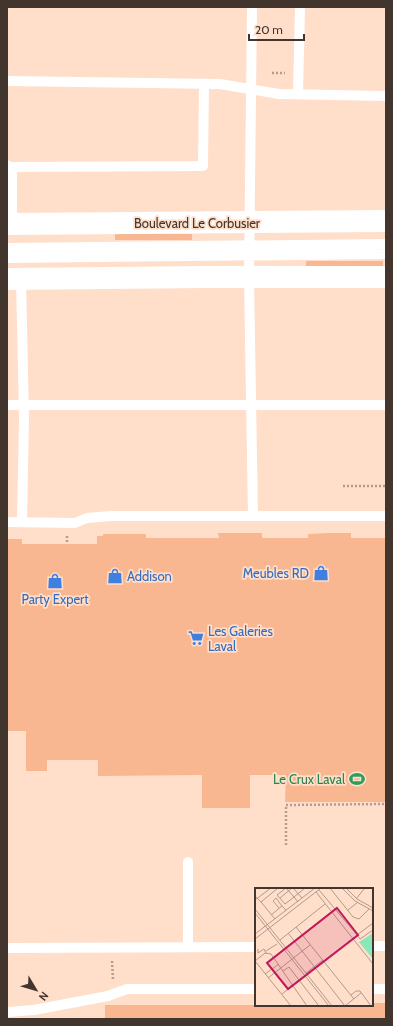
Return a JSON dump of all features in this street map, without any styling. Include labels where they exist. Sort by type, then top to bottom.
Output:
[{"type":"street","name":"Boulevard Le Corbusier","points":[[10,224],[386,221]]},
{"type":"street","name":"Boulevard Le Corbusier","points":[[14,279],[249,260],[386,277]]},
{"type":"lane","points":[[252,7],[249,223],[252,516]]},
{"type":"lane","points":[[298,94],[300,7]]},
{"type":"lane","points":[[7,81],[220,84],[279,94],[386,96]]},
{"type":"lane","points":[[7,166],[203,166],[204,84]]},
{"type":"lane","points":[[7,166],[12,174],[10,224]]},
{"type":"lane","name":"Boulevard Le Corbusier","points":[[7,248],[249,260],[386,244]]},
{"type":"lane","name":"Boulevard Le Corbusier","points":[[7,258],[249,260],[386,254]]},
{"type":"lane","points":[[14,279],[23,405],[22,522]]},
{"type":"lane","points":[[7,405],[386,405]]},
{"type":"lane","points":[[7,522],[75,523],[87,518],[110,516],[386,516]]},
{"type":"lane","points":[[188,862],[188,947]]},
{"type":"lane","points":[[373,946],[386,946]]},
{"type":"lane","points":[[7,948],[255,947]]},
{"type":"lane","points":[[7,1012],[34,1010],[113,994],[127,989],[255,989]]},
{"type":"lane","points":[[373,989],[386,989]]},
{"type":"path","points":[[272,73],[289,73]]},
{"type":"path","points":[[343,486],[386,486]]},
{"type":"path","points":[[67,536],[68,544]]},
{"type":"path","points":[[286,845],[286,805],[386,804]]},
{"type":"path","points":[[112,947],[113,994]]},
{"type":"building","points":[[115,234],[192,234],[192,240],[115,240]]},
{"type":"building","points":[[306,261],[383,261],[383,267],[306,267]]},
{"type":"building","name":"Les Galeries Laval","points":[[218,533],[262,533],[262,538],[308,538],[308,534],[351,533],[351,538],[386,538],[386,802],[285,802],[286,775],[250,775],[250,808],[202,808],[202,775],[98,776],[98,760],[47,760],[47,771],[26,771],[26,731],[7,731],[7,539],[22,539],[22,544],[97,544],[97,536],[103,536],[103,534],[146,534],[146,538],[219,538]]},
{"type":"building","points":[[373,1003],[386,1003],[386,1019],[105,1019],[105,1005],[373,1006]]},
{"type":"place","name":"Meubles RD","points":[[321,573]]},
{"type":"place","name":"Addison","points":[[115,576]]},
{"type":"place","name":"Party Expert","points":[[55,581]]},
{"type":"place","name":"Les Galeries Laval","points":[[196,638]]},
{"type":"place","name":"Le Crux Laval","points":[[357,779]]}]
